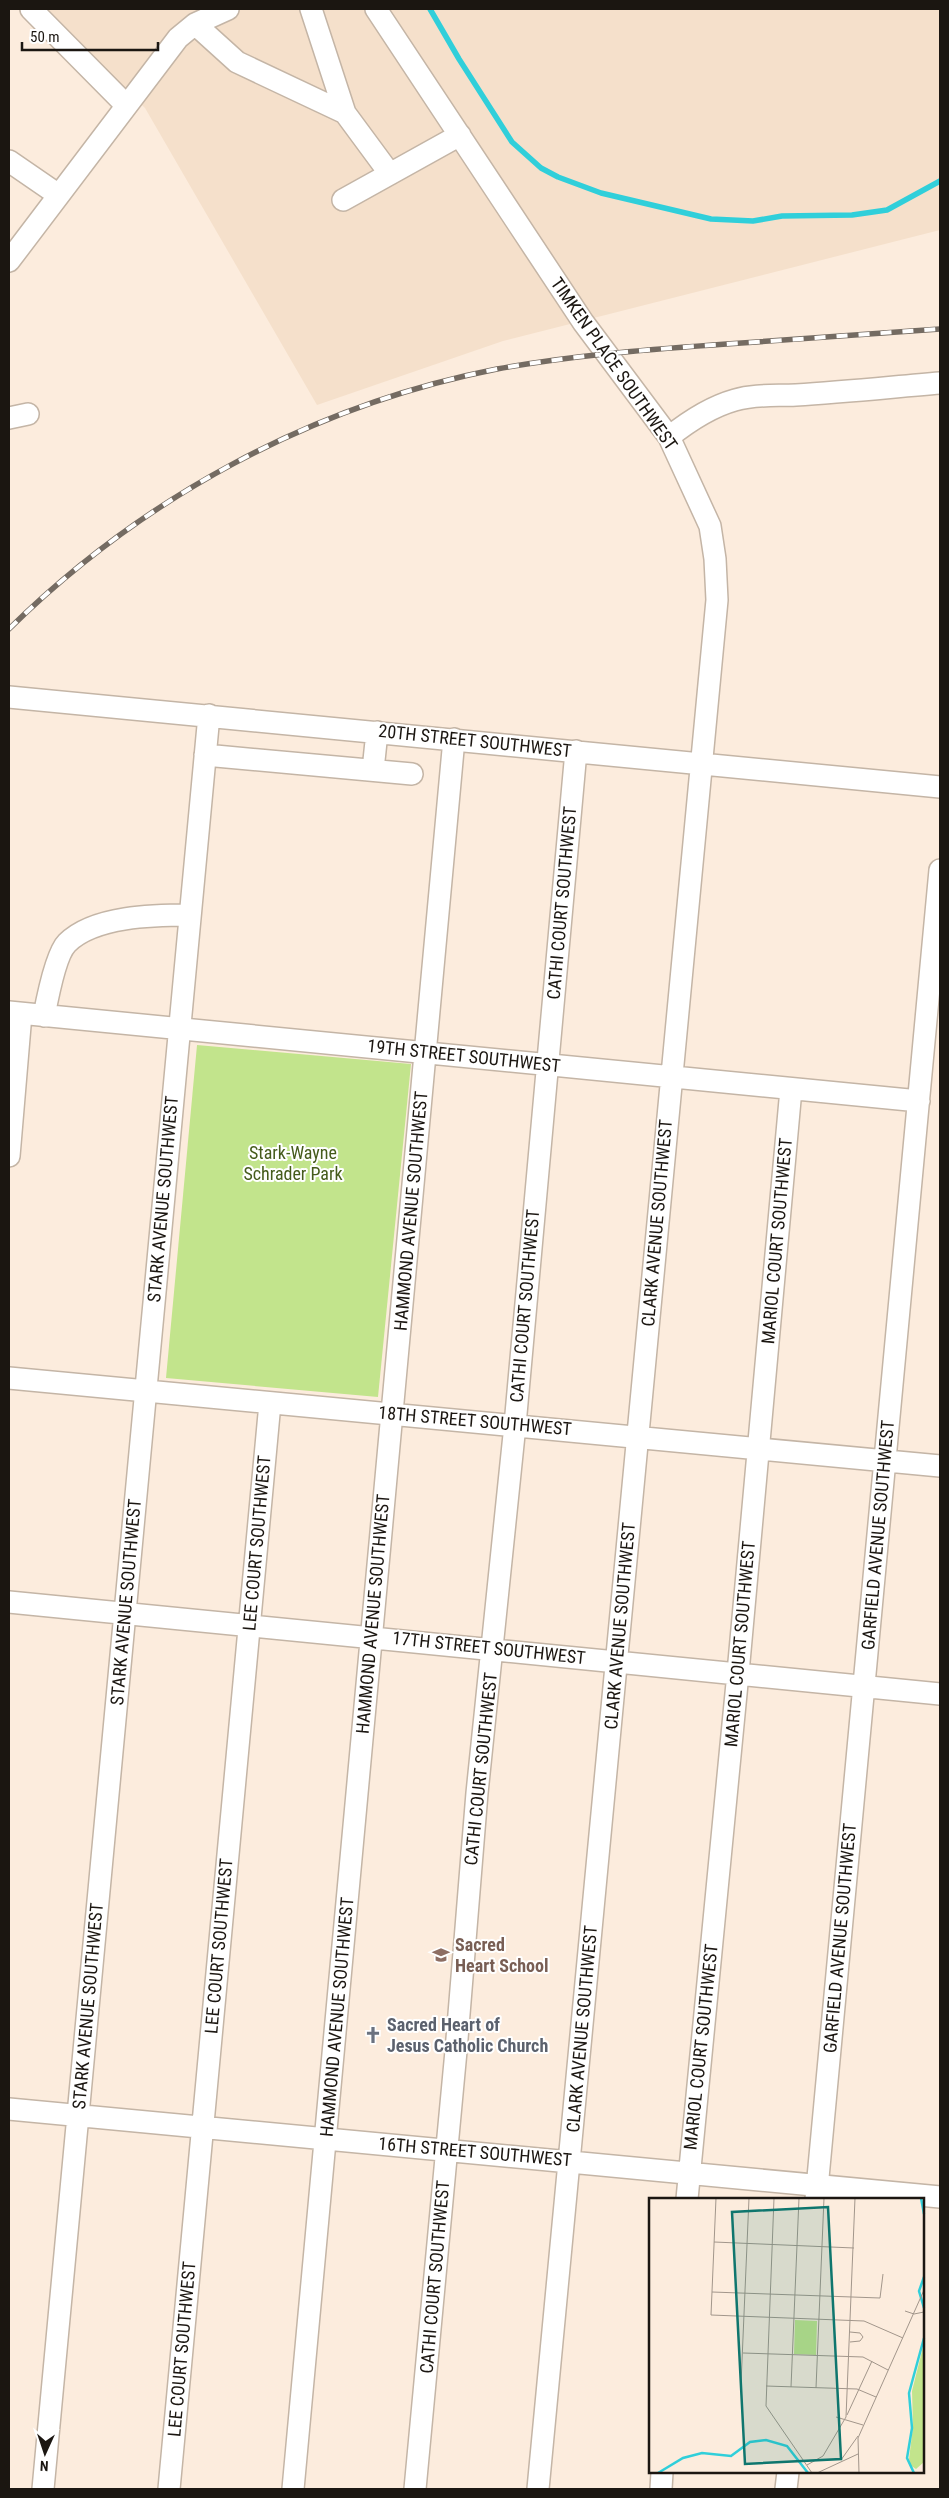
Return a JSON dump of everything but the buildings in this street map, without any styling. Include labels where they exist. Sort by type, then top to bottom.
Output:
[{"type":"street","points":[[31,9],[126,105]]},
{"type":"street","points":[[9,261],[16,235],[57,194],[178,38],[195,24],[228,9]]},
{"type":"street","points":[[311,9],[345,113],[390,174]]},
{"type":"street","name":"TIMKEN PLACE SOUTHWEST","points":[[376,9],[583,322],[669,437],[710,526],[716,558],[716,600],[700,763]]},
{"type":"street","points":[[195,24],[237,62],[345,113]]},
{"type":"street","points":[[343,200],[460,136]]},
{"type":"street","points":[[9,161],[57,194]]},
{"type":"street","points":[[669,437],[688,422],[711,409],[736,399],[762,395],[803,394],[940,383]]},
{"type":"street","name":"20TH STREET SOUTHWEST","points":[[9,697],[940,787]]},
{"type":"street","name":"STARK AVENUE SOUTHWEST","points":[[43,2489],[209,715]]},
{"type":"street","points":[[373,770],[377,732]]},
{"type":"street","name":"HAMMOND AVENUE SOUTHWEST","points":[[293,2489],[454,739]]},
{"type":"street","name":"CATHI COURT SOUTHWEST","points":[[415,2489],[447,2150],[477,1794],[515,1425],[576,751]]},
{"type":"street","points":[[205,755],[412,774]]},
{"type":"street","name":"CLARK AVENUE SOUTHWEST","points":[[538,2489],[700,763]]},
{"type":"street","name":"GARFIELD AVENUE SOUTHWEST","points":[[816,2192],[884,1460],[919,1101],[937,944],[940,870]]},
{"type":"street","points":[[44,1016],[52,979],[66,943],[88,929],[109,923],[159,915],[190,916]]},
{"type":"street","points":[[9,1156],[15,1013]]},
{"type":"street","name":"19TH STREET SOUTHWEST","points":[[15,1013],[919,1101]]},
{"type":"street","name":"MARIOL COURT SOUTHWEST","points":[[686,2198],[738,1673],[791,1089]]},
{"type":"street","name":"18TH STREET SOUTHWEST","points":[[9,1378],[758,1447],[940,1466]]},
{"type":"street","name":"LEE COURT SOUTHWEST","points":[[169,2489],[270,1403]]},
{"type":"street","name":"17TH STREET SOUTHWEST","points":[[9,1602],[249,1624],[940,1694]]},
{"type":"street","name":"16TH STREET SOUTHWEST","points":[[9,2109],[689,2173],[816,2192],[940,2197]]},
{"type":"street","points":[[661,2489],[662,2473]]},
{"type":"street","points":[[786,2489],[788,2473]]},
{"type":"shaded area","points":[[40,9],[940,9],[940,230],[503,341],[317,405],[145,108]]},
{"type":"green space","name":"Stark-Wayne Schrader Park","points":[[197,1045],[411,1064],[378,1397],[166,1378]]},
{"type":"waterway","points":[[430,9],[459,59],[512,142],[541,168],[558,177],[601,193],[711,219],[753,221],[782,216],[852,215],[887,210],[940,181]]},
{"type":"railway","points":[[9,629],[61,582],[115,538],[173,499],[234,463],[297,433],[362,406],[429,385],[497,369],[551,360],[659,349],[940,329]]},
{"type":"place","name":"Sacred Heart School","points":[[441,1955]]},
{"type":"place","name":"Sacred Heart of Jesus Catholic Church","points":[[373,2035]]}]
